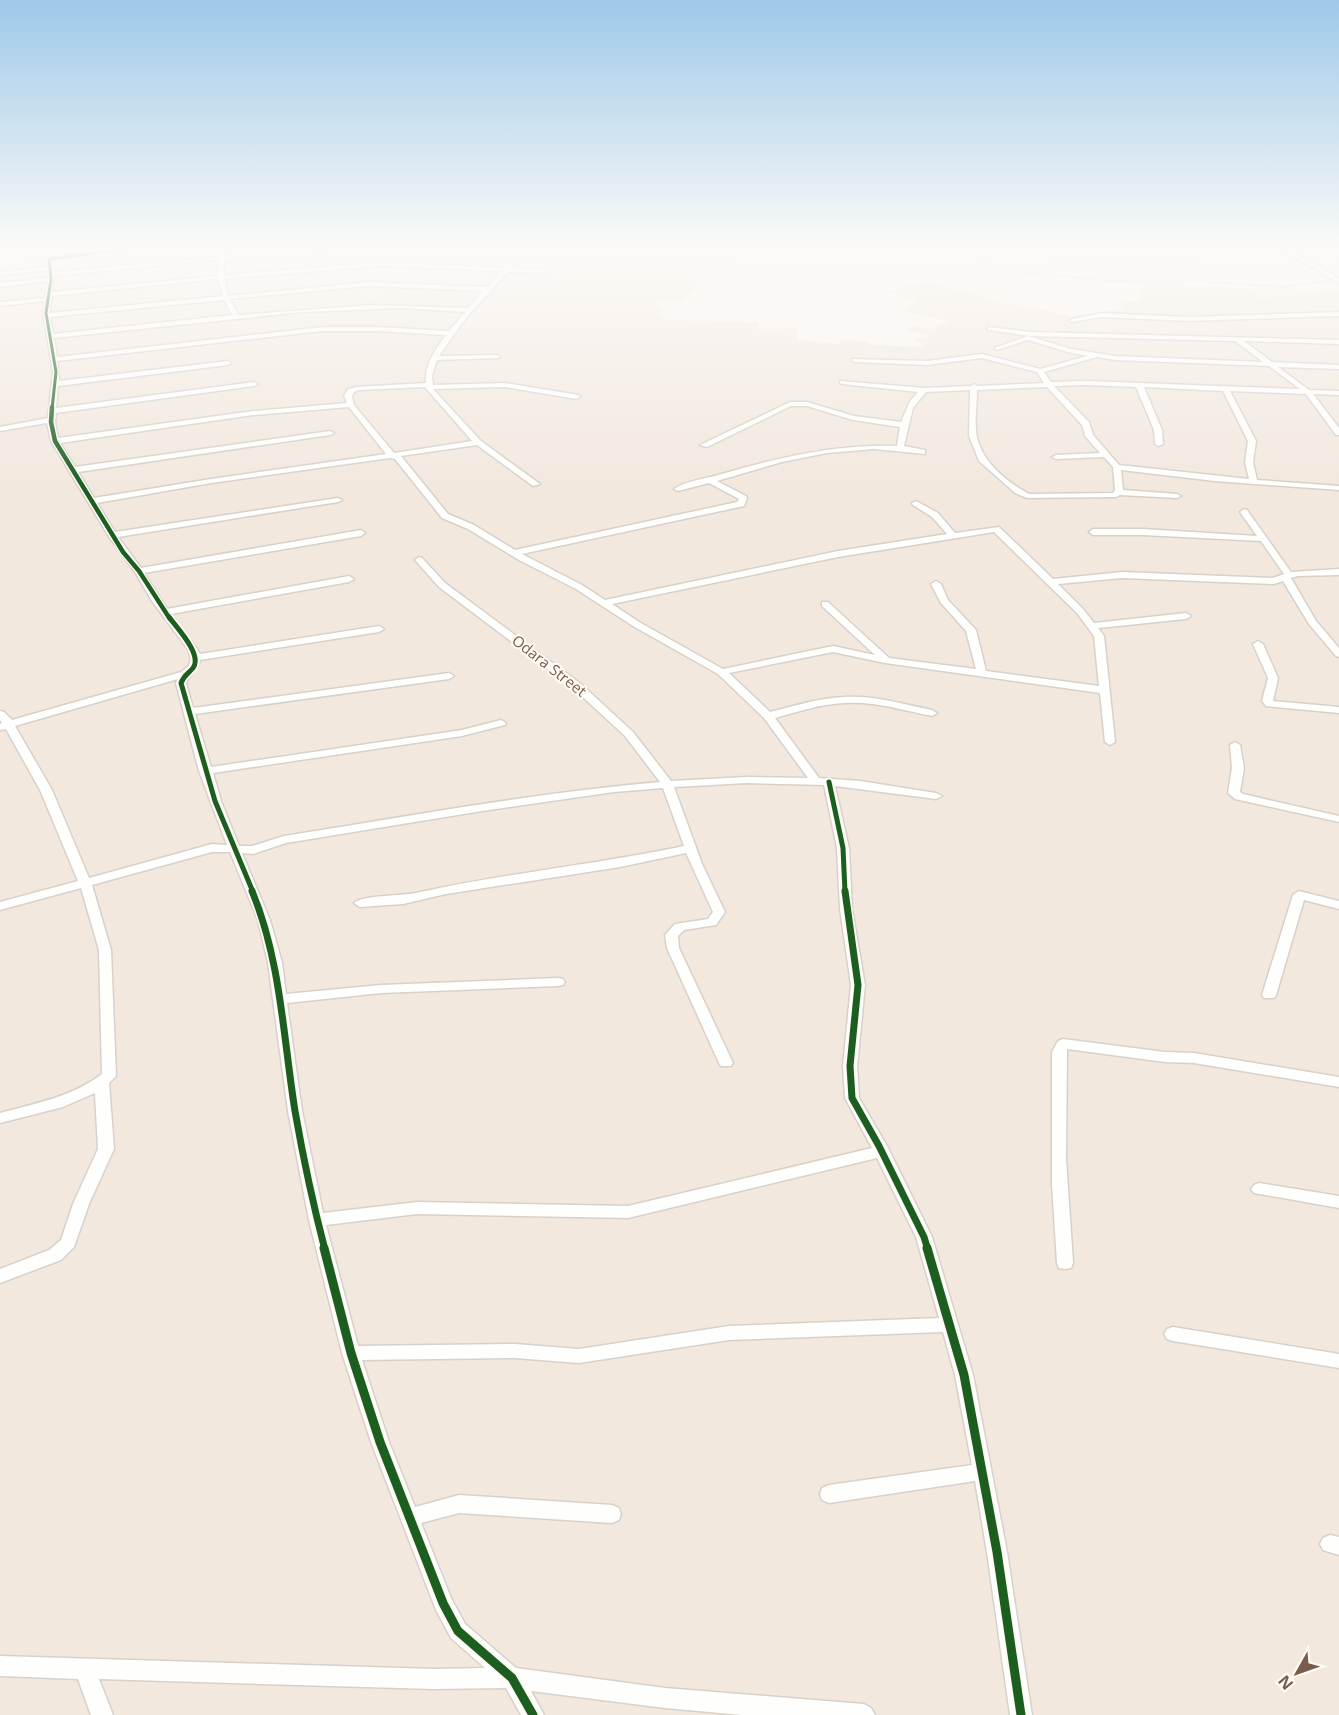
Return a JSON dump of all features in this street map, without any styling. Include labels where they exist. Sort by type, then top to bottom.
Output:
[{"type":"street","points":[[5,726],[185,674],[194,667],[196,658],[192,648],[112,535],[55,441],[51,420],[55,384],[48,327]]},
{"type":"street","points":[[49,337],[138,327]]},
{"type":"street","points":[[456,327],[428,370],[427,386],[478,443],[536,484]]},
{"type":"street","points":[[53,359],[323,329],[452,333]]},
{"type":"street","points":[[990,329],[1012,332],[1339,342]]},
{"type":"street","points":[[1012,332],[1094,356],[1339,367]]},
{"type":"street","points":[[997,348],[1028,338]]},
{"type":"street","points":[[1236,339],[1308,392],[1336,422],[1339,433]]},
{"type":"street","points":[[854,360],[927,363],[982,356],[1040,371],[1094,356]]},
{"type":"street","points":[[435,358],[497,357]]},
{"type":"street","points":[[55,384],[228,363]]},
{"type":"street","points":[[1040,371],[1048,384],[1086,424],[1089,436],[1117,467],[1215,479],[1339,488]]},
{"type":"street","points":[[842,382],[924,390],[1086,382],[1339,393]]},
{"type":"street","points":[[52,411],[254,384]]},
{"type":"street","points":[[576,397],[505,385],[358,388],[351,391],[348,396],[351,405],[446,516],[471,527],[722,672],[768,716],[822,781],[843,848],[846,909],[858,985],[850,1066],[852,1098],[924,1237],[964,1375],[997,1552],[1021,1715]]},
{"type":"street","points":[[1139,385],[1158,430],[1159,444]]},
{"type":"street","points":[[974,386],[973,436],[983,461],[1027,496],[1111,496],[1118,492],[1177,496]]},
{"type":"street","points":[[1225,388],[1252,441],[1248,453],[1254,482]]},
{"type":"street","points":[[900,448],[904,425],[915,396],[924,390]]},
{"type":"street","points":[[704,445],[783,407],[798,404],[807,404],[853,418],[904,425]]},
{"type":"street","points":[[55,441],[253,413],[351,405]]},
{"type":"street","points":[[0,429],[51,420]]},
{"type":"street","points":[[73,470],[330,433]]},
{"type":"street","points":[[91,501],[211,481],[478,443]]},
{"type":"street","points":[[678,489],[776,461],[832,449],[852,446],[900,448],[922,452]]},
{"type":"street","points":[[1056,457],[1105,455]]},
{"type":"street","points":[[1117,467],[1118,492]]},
{"type":"street","points":[[514,553],[741,504],[743,498],[710,480]]},
{"type":"street","points":[[112,535],[338,500]]},
{"type":"street","points":[[916,503],[935,515],[952,535]]},
{"type":"street","points":[[1244,512],[1288,577],[1312,622],[1339,654]]},
{"type":"street","points":[[604,603],[838,554],[996,528],[1052,582],[1093,626],[1099,636],[1110,742]]},
{"type":"street","points":[[1093,532],[1263,538]]},
{"type":"street","points":[[139,571],[361,533]]},
{"type":"street","name":"Odara Street","points":[[419,560],[442,585],[577,686],[629,734],[667,783],[718,912],[712,922],[680,927],[671,935],[673,948],[726,1063]]},
{"type":"street","points":[[1052,582],[1122,575],[1274,581],[1288,577],[1335,572],[1339,582]]},
{"type":"street","points":[[165,612],[350,579]]},
{"type":"street","points":[[936,584],[944,601],[971,630],[982,673]]},
{"type":"street","points":[[825,604],[885,660]]},
{"type":"street","points":[[1093,626],[1186,616]]},
{"type":"street","points":[[196,658],[379,629]]},
{"type":"street","points":[[1258,644],[1273,678],[1267,701],[1270,704],[1339,710]]},
{"type":"street","points":[[722,672],[833,649],[885,660],[1103,690]]},
{"type":"street","points":[[185,674],[181,683],[205,771],[264,920],[280,999],[295,1111],[317,1220],[362,1394],[443,1603],[458,1630],[512,1678],[533,1715]]},
{"type":"street","points":[[189,712],[449,676]]},
{"type":"street","points":[[768,716],[832,701],[848,700],[932,713]]},
{"type":"street","points":[[0,714],[5,726],[46,790],[85,882],[105,950],[109,1076],[96,1088],[66,1100],[0,1118]]},
{"type":"street","points":[[205,771],[462,734],[501,723]]},
{"type":"street","points":[[1235,745],[1238,768],[1234,793],[1239,797],[1339,819]]},
{"type":"street","points":[[0,906],[212,848],[253,850],[284,840],[517,802],[667,783],[740,780],[822,781],[936,796]]},
{"type":"street","points":[[360,903],[403,900],[446,890],[620,863],[691,848]]},
{"type":"street","points":[[1269,995],[1299,895],[1339,905]]},
{"type":"street","points":[[280,999],[381,989],[558,982]]},
{"type":"street","points":[[1065,1263],[1061,1225],[1058,1119],[1059,1052],[1064,1044],[1165,1057],[1194,1058],[1339,1082]]},
{"type":"street","points":[[0,1276],[55,1255],[68,1243],[81,1204],[106,1149],[102,1082]]},
{"type":"street","points":[[317,1220],[417,1208],[628,1212],[881,1151]]},
{"type":"street","points":[[1259,1189],[1339,1202]]},
{"type":"street","points":[[351,1353],[515,1351],[579,1356],[729,1333],[950,1325]]},
{"type":"street","points":[[1173,1334],[1339,1361]]},
{"type":"street","points":[[830,1494],[982,1472]]},
{"type":"street","points":[[409,1517],[459,1504],[612,1514]]},
{"type":"street","points":[[0,1666],[434,1679],[512,1678],[665,1698],[864,1715]]},
{"type":"street","points":[[85,1669],[102,1715]]},
{"type":"shaded area","points":[[0,327],[758,327],[758,329],[797,328],[797,340],[839,344],[843,340],[869,342],[869,345],[927,347],[914,340],[929,336],[906,330],[913,327],[931,329],[935,327],[1339,327],[1339,1715],[0,1715]]},
{"type":"cycle path","points":[[48,327],[56,372],[51,422],[55,441],[123,552],[139,571],[155,599],[192,648],[196,658],[194,667],[185,674],[181,683],[215,801],[264,920],[275,963],[295,1111],[317,1220],[351,1353],[380,1442],[443,1603],[458,1631],[512,1678],[533,1715]]},
{"type":"cycle path","points":[[829,782],[843,848],[846,909],[858,985],[850,1066],[852,1098],[879,1146],[924,1237],[964,1375],[997,1552],[1021,1715]]}]
